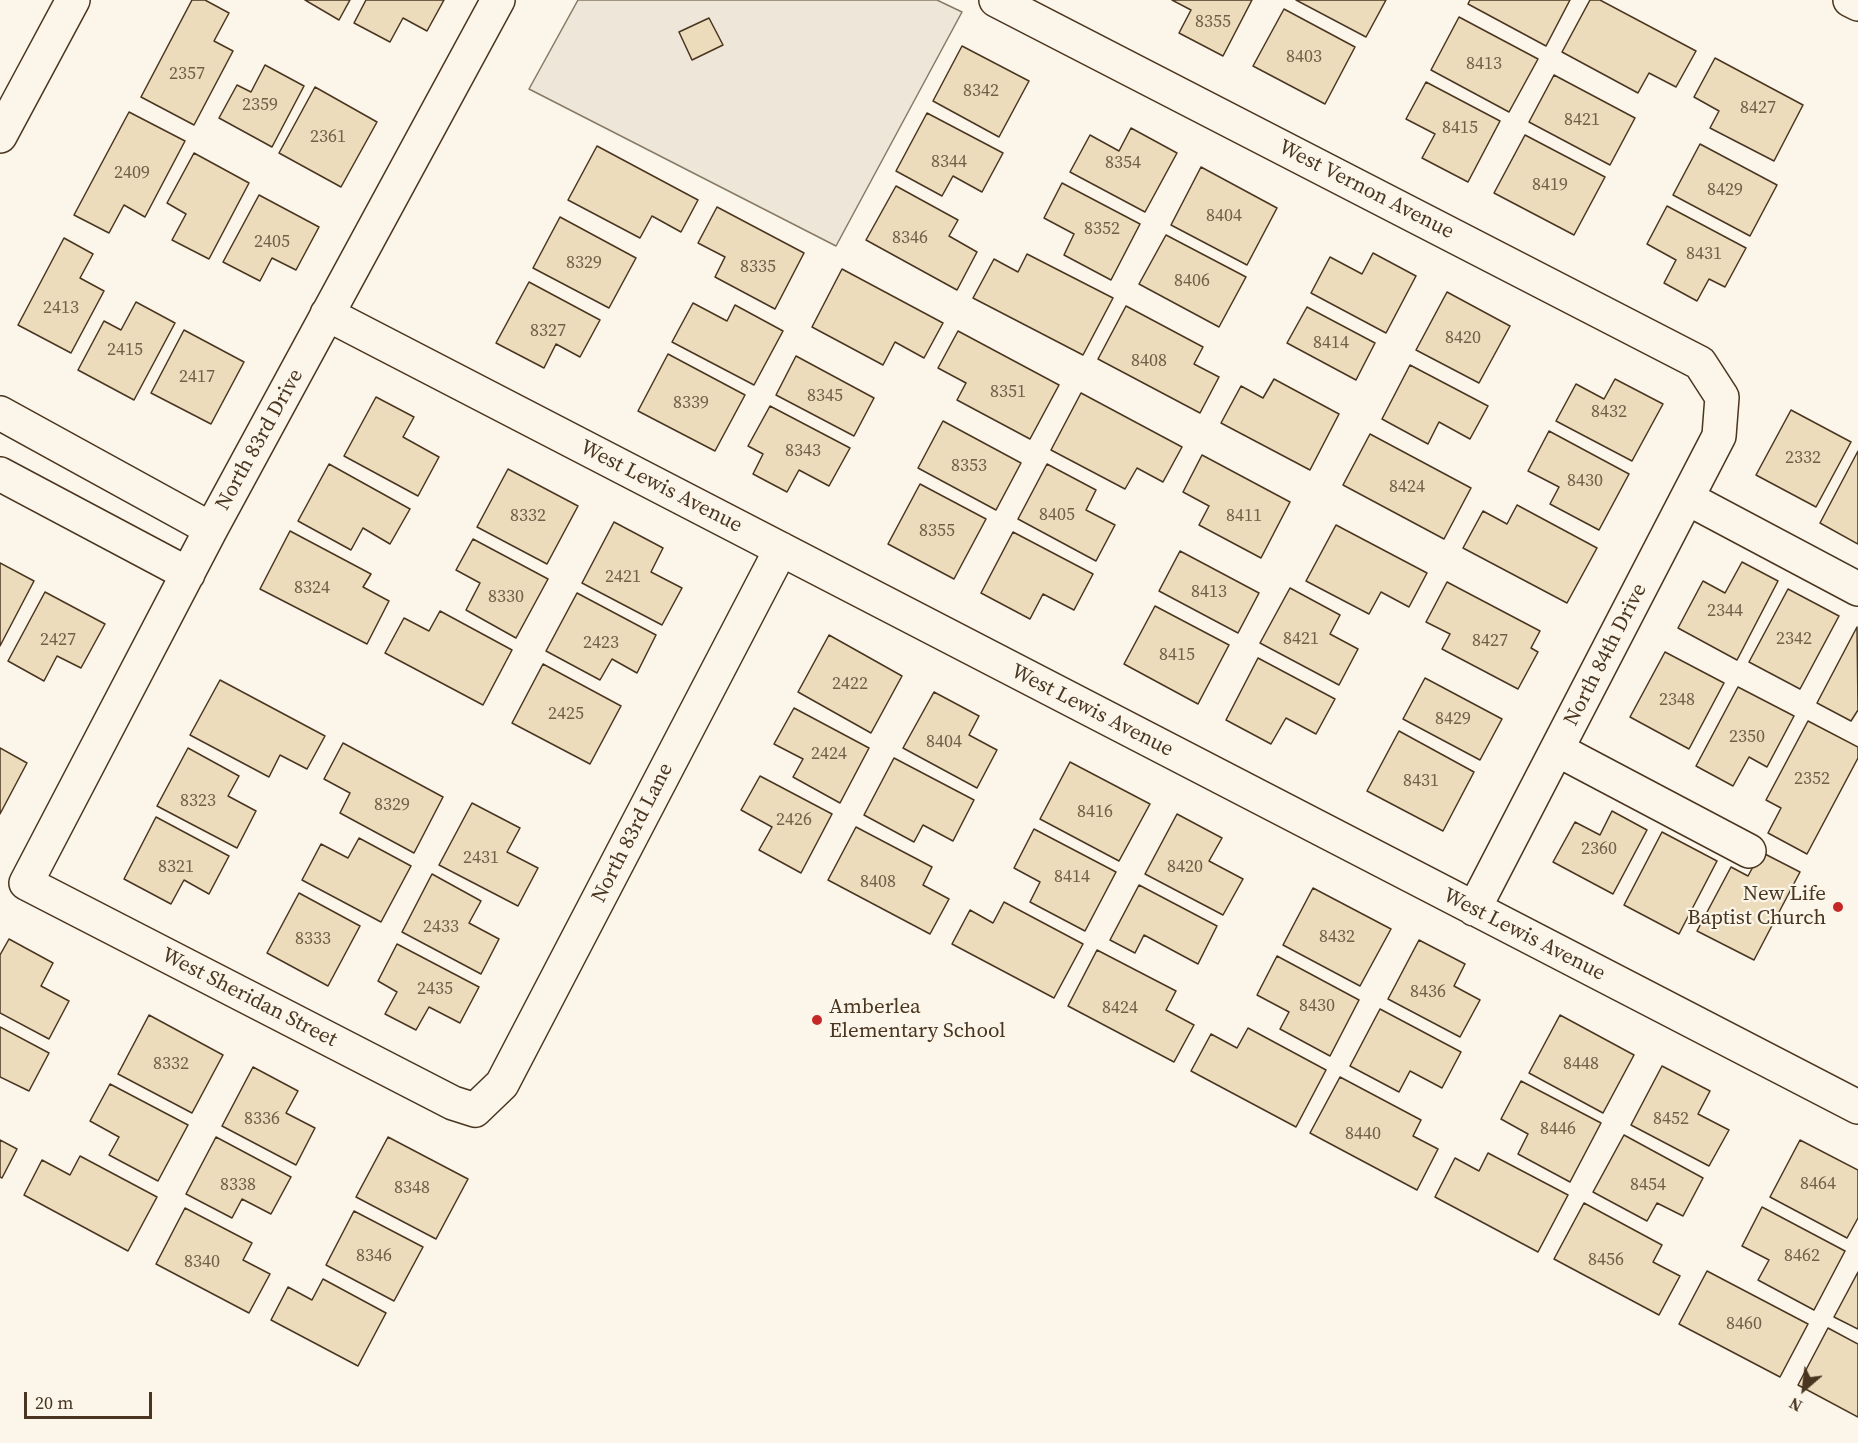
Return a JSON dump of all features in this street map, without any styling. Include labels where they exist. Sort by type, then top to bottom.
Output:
[{"type":"street","points":[[0,136],[73,0]]},
{"type":"street","name":"North 83rd Drive","points":[[26,883],[211,529],[498,0]]},
{"type":"street","name":"West Vernon Avenue","points":[[996,0],[1700,363],[1722,397]]},
{"type":"street","points":[[1850,0],[1858,4]]},
{"type":"street","name":"West Lewis Avenue","points":[[327,314],[1858,1107]]},
{"type":"street","name":"North 84th Drive","points":[[1474,909],[1719,436],[1722,397]]},
{"type":"street","points":[[0,413],[211,529]]},
{"type":"street","points":[[37,494],[62,448]]},
{"type":"street","points":[[0,474],[188,574]]},
{"type":"street","points":[[1687,498],[1858,589]]},
{"type":"street","name":"North 83rd Lane","points":[[475,1110],[502,1084],[781,549]]},
{"type":"street","points":[[1558,750],[1749,851]]},
{"type":"street","name":"West Sheridan Street","points":[[26,883],[453,1103],[475,1110]]},
{"type":"shaded area","points":[[578,0],[937,0],[962,12],[836,246],[529,89]]},
{"type":"building","points":[[192,0],[205,0],[229,13],[214,41],[233,51],[194,125],[141,97]]},
{"type":"building","points":[[305,0],[350,0],[339,20]]},
{"type":"building","points":[[366,0],[444,0],[427,31],[403,18],[390,42],[354,23]]},
{"type":"building","points":[[1172,0],[1252,0],[1223,56],[1179,33],[1191,10]]},
{"type":"building","points":[[1296,0],[1386,0],[1366,37]]},
{"type":"building","points":[[1470,0],[1570,0],[1546,46],[1468,4]]},
{"type":"building","points":[[1590,0],[1600,0],[1696,51],[1676,87],[1649,73],[1638,93],[1562,52]]},
{"type":"building","points":[[1284,9],[1355,47],[1325,104],[1253,66]]},
{"type":"building","points":[[1459,17],[1538,59],[1509,112],[1431,70]]},
{"type":"building","points":[[709,18],[723,45],[692,60],[679,32]]},
{"type":"building","points":[[962,46],[1029,81],[999,137],[933,101]]},
{"type":"building","points":[[1715,58],[1803,105],[1774,161],[1710,128],[1719,111],[1694,97]]},
{"type":"building","points":[[265,65],[304,86],[272,147],[219,118],[237,85],[251,92]]},
{"type":"building","points":[[1554,75],[1635,118],[1610,165],[1529,122]]},
{"type":"building","points":[[1426,82],[1500,121],[1468,182],[1422,158],[1435,134],[1406,119]]},
{"type":"building","points":[[315,87],[377,122],[341,187],[279,153]]},
{"type":"building","points":[[129,112],[185,141],[145,217],[124,205],[109,233],[74,215]]},
{"type":"building","points":[[927,113],[1003,153],[982,192],[953,176],[942,196],[896,171]]},
{"type":"building","points":[[1131,128],[1177,153],[1145,212],[1070,172],[1090,135],[1119,151]]},
{"type":"building","points":[[1525,135],[1605,177],[1574,235],[1494,193]]},
{"type":"building","points":[[1700,144],[1777,185],[1750,236],[1673,195]]},
{"type":"building","points":[[597,146],[698,200],[681,232],[652,216],[640,238],[568,200]]},
{"type":"building","points":[[194,153],[249,183],[209,259],[172,240],[186,214],[167,203]]},
{"type":"building","points":[[1201,167],[1277,208],[1247,265],[1171,225]]},
{"type":"building","points":[[1062,183],[1140,224],[1111,280],[1064,255],[1074,234],[1044,218]]},
{"type":"building","points":[[896,186],[958,220],[949,236],[977,252],[957,290],[866,240]]},
{"type":"building","points":[[259,195],[319,227],[296,270],[272,258],[260,281],[223,262]]},
{"type":"building","points":[[1667,206],[1746,248],[1725,287],[1709,279],[1697,301],[1664,283],[1676,260],[1647,244]]},
{"type":"building","points":[[717,207],[804,253],[775,309],[715,277],[725,257],[698,243]]},
{"type":"building","points":[[560,217],[636,258],[609,308],[533,268]]},
{"type":"building","points":[[1166,235],[1246,277],[1219,327],[1139,284]]},
{"type":"building","points":[[64,238],[93,254],[80,278],[104,291],[71,353],[18,325]]},
{"type":"building","points":[[1373,253],[1416,276],[1386,333],[1311,293],[1330,257],[1362,274]]},
{"type":"building","points":[[1027,254],[1113,298],[1083,355],[973,298],[994,259],[1018,272]]},
{"type":"building","points":[[842,269],[943,323],[924,358],[895,342],[883,365],[812,327]]},
{"type":"building","points":[[529,282],[600,320],[580,357],[556,344],[544,368],[496,343]]},
{"type":"building","points":[[1447,292],[1510,326],[1479,383],[1416,350]]},
{"type":"building","points":[[136,302],[175,323],[134,400],[78,370],[104,321],[121,330]]},
{"type":"building","points":[[693,303],[727,321],[735,305],[783,331],[754,385],[672,342]]},
{"type":"building","points":[[1126,306],[1203,347],[1194,364],[1219,377],[1200,413],[1098,359]]},
{"type":"building","points":[[1307,307],[1375,343],[1356,380],[1287,343]]},
{"type":"building","points":[[184,330],[244,362],[211,424],[151,393]]},
{"type":"building","points":[[958,331],[1059,385],[1030,439],[957,400],[966,383],[938,368]]},
{"type":"building","points":[[668,354],[745,395],[715,451],[638,411]]},
{"type":"building","points":[[796,356],[874,398],[854,436],[776,395]]},
{"type":"building","points":[[1410,365],[1488,406],[1470,439],[1439,422],[1428,444],[1382,419]]},
{"type":"building","points":[[1274,379],[1339,414],[1310,470],[1221,423],[1241,386],[1263,398]]},
{"type":"building","points":[[1615,379],[1663,404],[1632,461],[1556,421],[1576,384],[1604,399]]},
{"type":"building","points":[[1081,393],[1182,447],[1163,482],[1137,468],[1125,489],[1051,450]]},
{"type":"building","points":[[376,397],[414,417],[403,437],[439,457],[418,496],[344,456]]},
{"type":"building","points":[[770,406],[850,448],[829,486],[799,470],[787,492],[753,474],[763,454],[748,446]]},
{"type":"building","points":[[1791,410],[1851,442],[1816,507],[1756,475]]},
{"type":"building","points":[[943,421],[1021,463],[996,510],[918,468]]},
{"type":"building","points":[[1549,431],[1629,474],[1599,530],[1550,504],[1559,487],[1528,471]]},
{"type":"building","points":[[1370,434],[1471,488],[1444,539],[1343,485]]},
{"type":"building","points":[[1858,451],[1858,544],[1820,523]]},
{"type":"building","points":[[1202,455],[1290,502],[1261,558],[1199,525],[1209,506],[1183,492]]},
{"type":"building","points":[[329,464],[410,509],[390,544],[363,528],[351,550],[298,521]]},
{"type":"building","points":[[1047,464],[1096,490],[1086,510],[1115,525],[1096,561],[1018,519]]},
{"type":"building","points":[[508,469],[578,506],[547,564],[477,527]]},
{"type":"building","points":[[920,484],[986,519],[954,579],[888,544]]},
{"type":"building","points":[[1517,505],[1597,548],[1567,603],[1463,548],[1483,511],[1507,524]]},
{"type":"building","points":[[614,522],[663,548],[651,572],[682,588],[662,625],[582,583]]},
{"type":"building","points":[[1336,525],[1427,573],[1409,607],[1381,592],[1369,614],[1306,581]]},
{"type":"building","points":[[290,531],[371,574],[363,587],[389,601],[367,644],[260,589]]},
{"type":"building","points":[[1013,532],[1093,574],[1074,610],[1043,594],[1030,619],[981,593]]},
{"type":"building","points":[[473,539],[548,579],[516,638],[466,610],[480,583],[456,570]]},
{"type":"building","points":[[1180,551],[1259,593],[1238,633],[1159,591]]},
{"type":"building","points":[[1742,562],[1778,581],[1737,660],[1678,628],[1703,581],[1725,593]]},
{"type":"building","points":[[0,563],[34,581],[0,646]]},
{"type":"building","points":[[1447,582],[1540,631],[1531,648],[1538,652],[1518,689],[1442,649],[1450,634],[1426,622]]},
{"type":"building","points":[[1290,588],[1340,615],[1330,634],[1358,649],[1339,685],[1260,643]]},
{"type":"building","points":[[1788,589],[1839,616],[1800,689],[1749,662]]},
{"type":"building","points":[[45,592],[105,624],[81,668],[57,656],[44,681],[8,661]]},
{"type":"building","points":[[577,593],[656,635],[637,673],[612,659],[600,680],[546,651]]},
{"type":"building","points":[[1155,606],[1229,645],[1198,704],[1124,664]]},
{"type":"building","points":[[440,611],[512,650],[483,705],[385,653],[404,618],[429,631]]},
{"type":"building","points":[[1857,627],[1858,710],[1851,721],[1817,703]]},
{"type":"building","points":[[829,635],[902,676],[871,733],[798,692]]},
{"type":"building","points":[[1665,652],[1724,683],[1689,749],[1630,717]]},
{"type":"building","points":[[1258,658],[1335,699],[1316,734],[1286,718],[1271,744],[1226,720]]},
{"type":"building","points":[[543,664],[621,706],[590,764],[512,723]]},
{"type":"building","points":[[1425,678],[1502,719],[1480,760],[1403,719]]},
{"type":"building","points":[[220,680],[325,736],[307,769],[280,755],[269,777],[190,735]]},
{"type":"building","points":[[1738,687],[1794,716],[1767,767],[1749,757],[1733,786],[1696,766]]},
{"type":"building","points":[[934,692],[979,716],[969,735],[997,750],[977,788],[903,748]]},
{"type":"building","points":[[794,708],[869,748],[840,803],[793,777],[803,759],[774,744]]},
{"type":"building","points":[[1808,721],[1858,747],[1858,758],[1807,854],[1768,833],[1781,808],[1766,800]]},
{"type":"building","points":[[1399,731],[1474,772],[1443,831],[1367,791]]},
{"type":"building","points":[[343,743],[443,797],[414,853],[340,813],[350,793],[324,779]]},
{"type":"building","points":[[0,748],[27,763],[0,814]]},
{"type":"building","points":[[188,748],[239,776],[228,796],[256,811],[237,848],[157,806]]},
{"type":"building","points":[[894,758],[974,800],[953,841],[923,825],[914,842],[864,815]]},
{"type":"building","points":[[1070,762],[1150,804],[1119,861],[1040,819]]},
{"type":"building","points":[[760,776],[832,814],[801,873],[759,850],[772,827],[741,810]]},
{"type":"building","points":[[472,803],[520,828],[507,852],[538,868],[518,906],[439,865]]},
{"type":"building","points":[[1612,811],[1647,830],[1613,894],[1553,862],[1575,822],[1600,835]]},
{"type":"building","points":[[1177,814],[1222,838],[1209,861],[1243,879],[1223,915],[1145,874]]},
{"type":"building","points":[[156,817],[229,856],[209,894],[184,880],[171,904],[124,879]]},
{"type":"building","points":[[856,827],[932,867],[923,885],[949,899],[930,934],[828,880]]},
{"type":"building","points":[[1034,829],[1116,872],[1085,931],[1030,902],[1040,882],[1014,868]]},
{"type":"building","points":[[1662,832],[1717,861],[1679,934],[1624,905]]},
{"type":"building","points":[[359,838],[411,866],[381,922],[302,880],[321,844],[348,858]]},
{"type":"building","points":[[1761,852],[1800,872],[1754,960],[1697,931],[1731,867],[1748,876]]},
{"type":"building","points":[[432,874],[481,901],[469,923],[499,939],[481,974],[402,932]]},
{"type":"building","points":[[1139,885],[1217,926],[1198,964],[1144,935],[1135,953],[1110,940]]},
{"type":"building","points":[[1313,888],[1391,929],[1360,986],[1283,945]]},
{"type":"building","points":[[299,893],[360,926],[328,986],[267,953]]},
{"type":"building","points":[[1004,902],[1083,944],[1054,998],[952,944],[970,910],[993,923]]},
{"type":"building","points":[[9,939],[53,963],[41,986],[69,1001],[49,1039],[0,1013],[0,955]]},
{"type":"building","points":[[1419,940],[1465,964],[1454,986],[1480,1000],[1460,1037],[1388,999]]},
{"type":"building","points":[[397,944],[479,987],[460,1023],[429,1007],[416,1030],[385,1014],[397,992],[378,981]]},
{"type":"building","points":[[1097,950],[1176,991],[1166,1010],[1194,1025],[1174,1062],[1068,1006]]},
{"type":"building","points":[[1277,956],[1359,1000],[1330,1056],[1280,1029],[1289,1012],[1257,995]]},
{"type":"building","points":[[1380,1009],[1461,1052],[1442,1088],[1410,1071],[1399,1092],[1350,1066]]},
{"type":"building","points":[[149,1015],[223,1055],[192,1113],[118,1074]]},
{"type":"building","points":[[1560,1015],[1634,1055],[1603,1113],[1529,1073]]},
{"type":"building","points":[[0,1027],[49,1053],[29,1091],[0,1077]]},
{"type":"building","points":[[1248,1028],[1326,1070],[1296,1127],[1191,1071],[1211,1034],[1237,1048]]},
{"type":"building","points":[[1662,1066],[1710,1091],[1698,1114],[1729,1130],[1709,1166],[1631,1125]]},
{"type":"building","points":[[253,1067],[298,1091],[286,1113],[315,1128],[296,1165],[222,1126]]},
{"type":"building","points":[[1340,1077],[1421,1120],[1413,1136],[1438,1149],[1417,1190],[1310,1133]]},
{"type":"building","points":[[1521,1081],[1601,1123],[1570,1182],[1518,1154],[1528,1134],[1501,1119]]},
{"type":"building","points":[[110,1084],[188,1125],[158,1181],[109,1155],[119,1137],[90,1121]]},
{"type":"building","points":[[1624,1135],[1703,1178],[1683,1216],[1657,1203],[1647,1221],[1593,1192]]},
{"type":"building","points":[[216,1137],[291,1177],[271,1214],[242,1199],[232,1218],[186,1194]]},
{"type":"building","points":[[388,1137],[468,1179],[436,1239],[356,1197]]},
{"type":"building","points":[[0,1140],[17,1149],[2,1178],[0,1177]]},
{"type":"building","points":[[1800,1140],[1858,1170],[1858,1218],[1847,1238],[1770,1197]]},
{"type":"building","points":[[1488,1153],[1568,1195],[1538,1252],[1435,1197],[1455,1158],[1479,1171]]},
{"type":"building","points":[[80,1156],[157,1197],[128,1251],[24,1195],[42,1160],[70,1175]]},
{"type":"building","points":[[1584,1203],[1662,1245],[1653,1262],[1680,1276],[1659,1315],[1554,1259]]},
{"type":"building","points":[[1762,1207],[1845,1251],[1814,1310],[1758,1280],[1769,1260],[1742,1246]]},
{"type":"building","points":[[185,1208],[252,1243],[243,1260],[270,1274],[249,1313],[156,1264]]},
{"type":"building","points":[[354,1211],[423,1247],[394,1301],[326,1265]]},
{"type":"building","points":[[1707,1271],[1808,1324],[1780,1377],[1679,1324]]},
{"type":"building","points":[[1858,1272],[1858,1329],[1834,1317]]},
{"type":"building","points":[[323,1279],[386,1313],[358,1366],[271,1320],[288,1287],[312,1300]]},
{"type":"building","points":[[1828,1328],[1858,1344],[1858,1417],[1798,1385]]},
{"type":"place","name":"New Life Baptist Church","points":[[1838,907]]},
{"type":"place","name":"Amberlea Elementary School","points":[[817,1020]]}]
